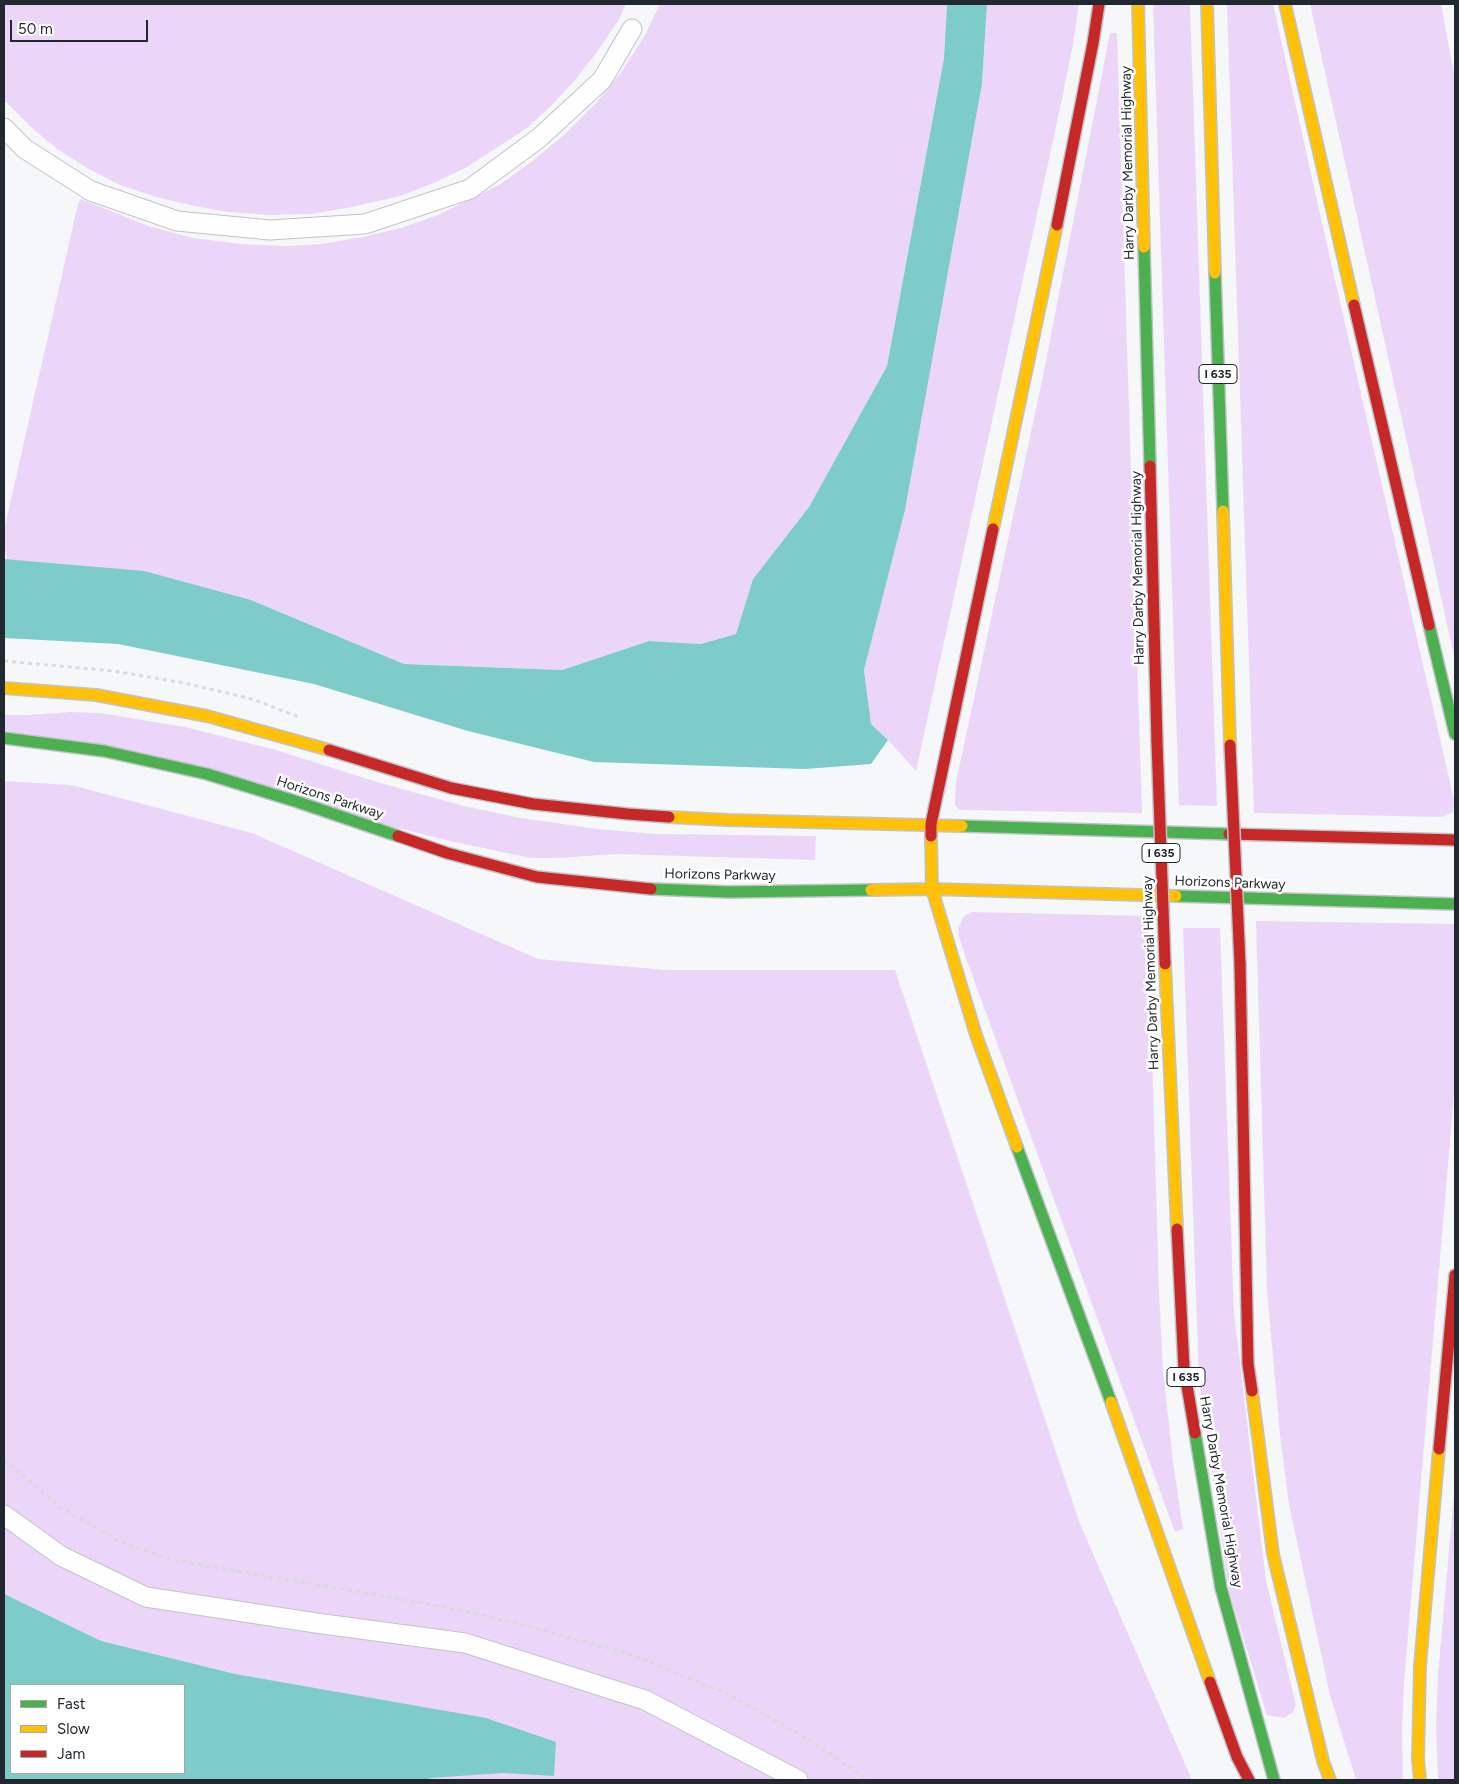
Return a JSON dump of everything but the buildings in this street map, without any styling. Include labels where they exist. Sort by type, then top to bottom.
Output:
[{"type":"main road","points":[[1099,4],[1034,343],[931,824],[932,889],[976,1035],[1124,1436],[1237,1757],[1250,1780]]},
{"type":"main road","name":"Harry Darby Memorial Highway","points":[[1138,4],[1157,742],[1184,1368],[1221,1588],[1274,1780]]},
{"type":"main road","name":"I 635","points":[[1207,4],[1230,745],[1240,964],[1248,1364],[1273,1554],[1322,1761],[1330,1780]]},
{"type":"main road","points":[[1285,4],[1455,734]]},
{"type":"main road","points":[[4,688],[96,695],[208,716],[309,744],[451,788],[533,804],[628,814],[717,819],[1455,840]]},
{"type":"main road","name":"Horizons Parkway","points":[[4,738],[104,751],[207,774],[298,802],[447,853],[538,877],[632,888],[729,892],[932,889],[1455,904]]},
{"type":"main road","points":[[1420,1780],[1418,1759],[1420,1666],[1455,1276]]},
{"type":"street","points":[[4,128],[25,149],[91,191],[177,221],[270,230],[365,224],[470,189],[539,138],[602,80],[632,29]]},
{"type":"street","points":[[4,1515],[61,1556],[146,1597],[465,1643],[645,1700],[798,1780]]},
{"type":"path","points":[[4,661],[114,671],[184,684],[252,699],[307,720]]},
{"type":"path","points":[[4,1460],[63,1509],[123,1543],[174,1560],[441,1606],[520,1624],[632,1655],[726,1693],[806,1738],[870,1780]]},
{"type":"shaded area","points":[[4,4],[626,4],[618,21],[597,52],[550,107],[527,128],[467,167],[434,183],[400,196],[311,214],[270,215],[228,212],[156,197],[120,185],[87,168],[56,148],[32,128],[4,100]]},
{"type":"shaded area","points":[[660,4],[947,4],[944,58],[887,366],[809,507],[753,579],[736,634],[701,644],[649,641],[562,670],[404,664],[251,600],[7,560],[4,530],[78,204],[81,199],[148,226],[193,238],[240,244],[287,246],[322,244],[401,228],[438,215],[499,185],[530,163],[565,134],[597,102],[622,71],[645,35]]},
{"type":"shaded area","points":[[987,4],[1079,4],[1059,113],[916,771],[871,724],[864,670],[905,510],[982,84]]},
{"type":"shaded area","points":[[1153,4],[1190,4],[1217,806],[1179,805]]},
{"type":"shaded area","points":[[1227,4],[1273,4],[1454,800],[1453,812],[1442,817],[1254,813]]},
{"type":"shaded area","points":[[1310,4],[1441,4],[1455,79],[1455,660]]},
{"type":"shaded area","points":[[1110,33],[1117,33],[1142,813],[960,810],[955,805],[956,782],[1042,381]]},
{"type":"shaded area","points":[[71,712],[100,713],[185,727],[276,750],[380,783],[464,806],[521,818],[597,829],[656,834],[816,836],[815,860],[617,854],[531,858],[450,841],[4,730],[4,715]]},
{"type":"shaded area","points":[[4,781],[71,785],[252,833],[538,959],[667,970],[895,970],[1080,1524],[1192,1780],[4,1780]]},
{"type":"shaded area","points":[[972,912],[1148,916],[1163,1370],[1173,1462],[1183,1529],[1175,1532],[959,937],[958,928],[964,916]]},
{"type":"shaded area","points":[[1256,921],[1455,924],[1455,1082],[1404,1682],[1403,1780],[1356,1780],[1330,1695],[1289,1505],[1280,1435],[1267,1290]]},
{"type":"shaded area","points":[[1183,928],[1220,928],[1234,1313],[1266,1581],[1296,1705],[1292,1713],[1284,1718],[1267,1715],[1229,1591],[1199,1380]]},
{"type":"shaded area","points":[[1455,1483],[1455,1780],[1438,1780],[1436,1727],[1438,1675]]},
{"type":"water","points":[[947,4],[987,4],[982,84],[905,510],[864,670],[871,724],[888,740],[871,764],[805,769],[594,762],[468,731],[314,684],[118,644],[4,638],[4,559],[144,571],[251,600],[404,664],[562,670],[649,641],[701,644],[736,634],[753,579],[809,507],[887,366],[944,58]]},
{"type":"water","points":[[4,1594],[101,1641],[235,1674],[486,1718],[556,1742],[554,1776],[503,1773],[423,1780],[4,1780]]},
{"type":"traffic: fast","points":[[1144,247],[1150,466]]},
{"type":"traffic: fast","points":[[1215,273],[1223,511]]},
{"type":"traffic: fast","points":[[1429,625],[1455,734]]},
{"type":"traffic: fast","points":[[4,738],[104,751],[207,774],[398,836]]},
{"type":"traffic: fast","points":[[962,826],[1229,834]]},
{"type":"traffic: fast","points":[[651,889],[729,892],[871,890]]},
{"type":"traffic: fast","points":[[1176,896],[1455,904]]},
{"type":"traffic: fast","points":[[1017,1147],[1111,1402]]},
{"type":"traffic: fast","points":[[1195,1433],[1221,1588],[1274,1780]]},
{"type":"traffic: slow","points":[[1138,4],[1144,247]]},
{"type":"traffic: slow","points":[[1207,4],[1215,273]]},
{"type":"traffic: slow","points":[[1285,4],[1354,305]]},
{"type":"traffic: slow","points":[[993,529],[1057,225]]},
{"type":"traffic: slow","points":[[1223,511],[1230,745]]},
{"type":"traffic: slow","points":[[4,688],[96,695],[207,716],[329,750]]},
{"type":"traffic: slow","points":[[669,817],[962,826]]},
{"type":"traffic: slow","points":[[931,836],[932,889],[976,1035],[1017,1147]]},
{"type":"traffic: slow","points":[[871,890],[932,889],[1176,896]]},
{"type":"traffic: slow","points":[[1165,964],[1177,1229]]},
{"type":"traffic: slow","points":[[1252,1391],[1273,1554],[1323,1761],[1330,1780]]},
{"type":"traffic: slow","points":[[1111,1402],[1210,1682]]},
{"type":"traffic: slow","points":[[1420,1780],[1418,1759],[1420,1666],[1439,1449]]},
{"type":"traffic: jam","points":[[1057,225],[1099,4]]},
{"type":"traffic: jam","points":[[1354,305],[1429,625]]},
{"type":"traffic: jam","points":[[1150,466],[1157,742]]},
{"type":"traffic: jam","points":[[931,836],[931,824],[993,529]]},
{"type":"traffic: jam","points":[[1157,742],[1165,964]]},
{"type":"traffic: jam","points":[[1230,745],[1240,964]]},
{"type":"traffic: jam","points":[[329,750],[451,788],[533,804],[669,817]]},
{"type":"traffic: jam","points":[[1229,834],[1455,840]]},
{"type":"traffic: jam","points":[[398,836],[447,853],[537,877],[651,889]]},
{"type":"traffic: jam","points":[[1240,964],[1248,1364],[1252,1391]]},
{"type":"traffic: jam","points":[[1177,1229],[1184,1368],[1195,1433]]},
{"type":"traffic: jam","points":[[1439,1449],[1455,1275]]},
{"type":"traffic: jam","points":[[1210,1682],[1237,1757],[1249,1780]]}]
